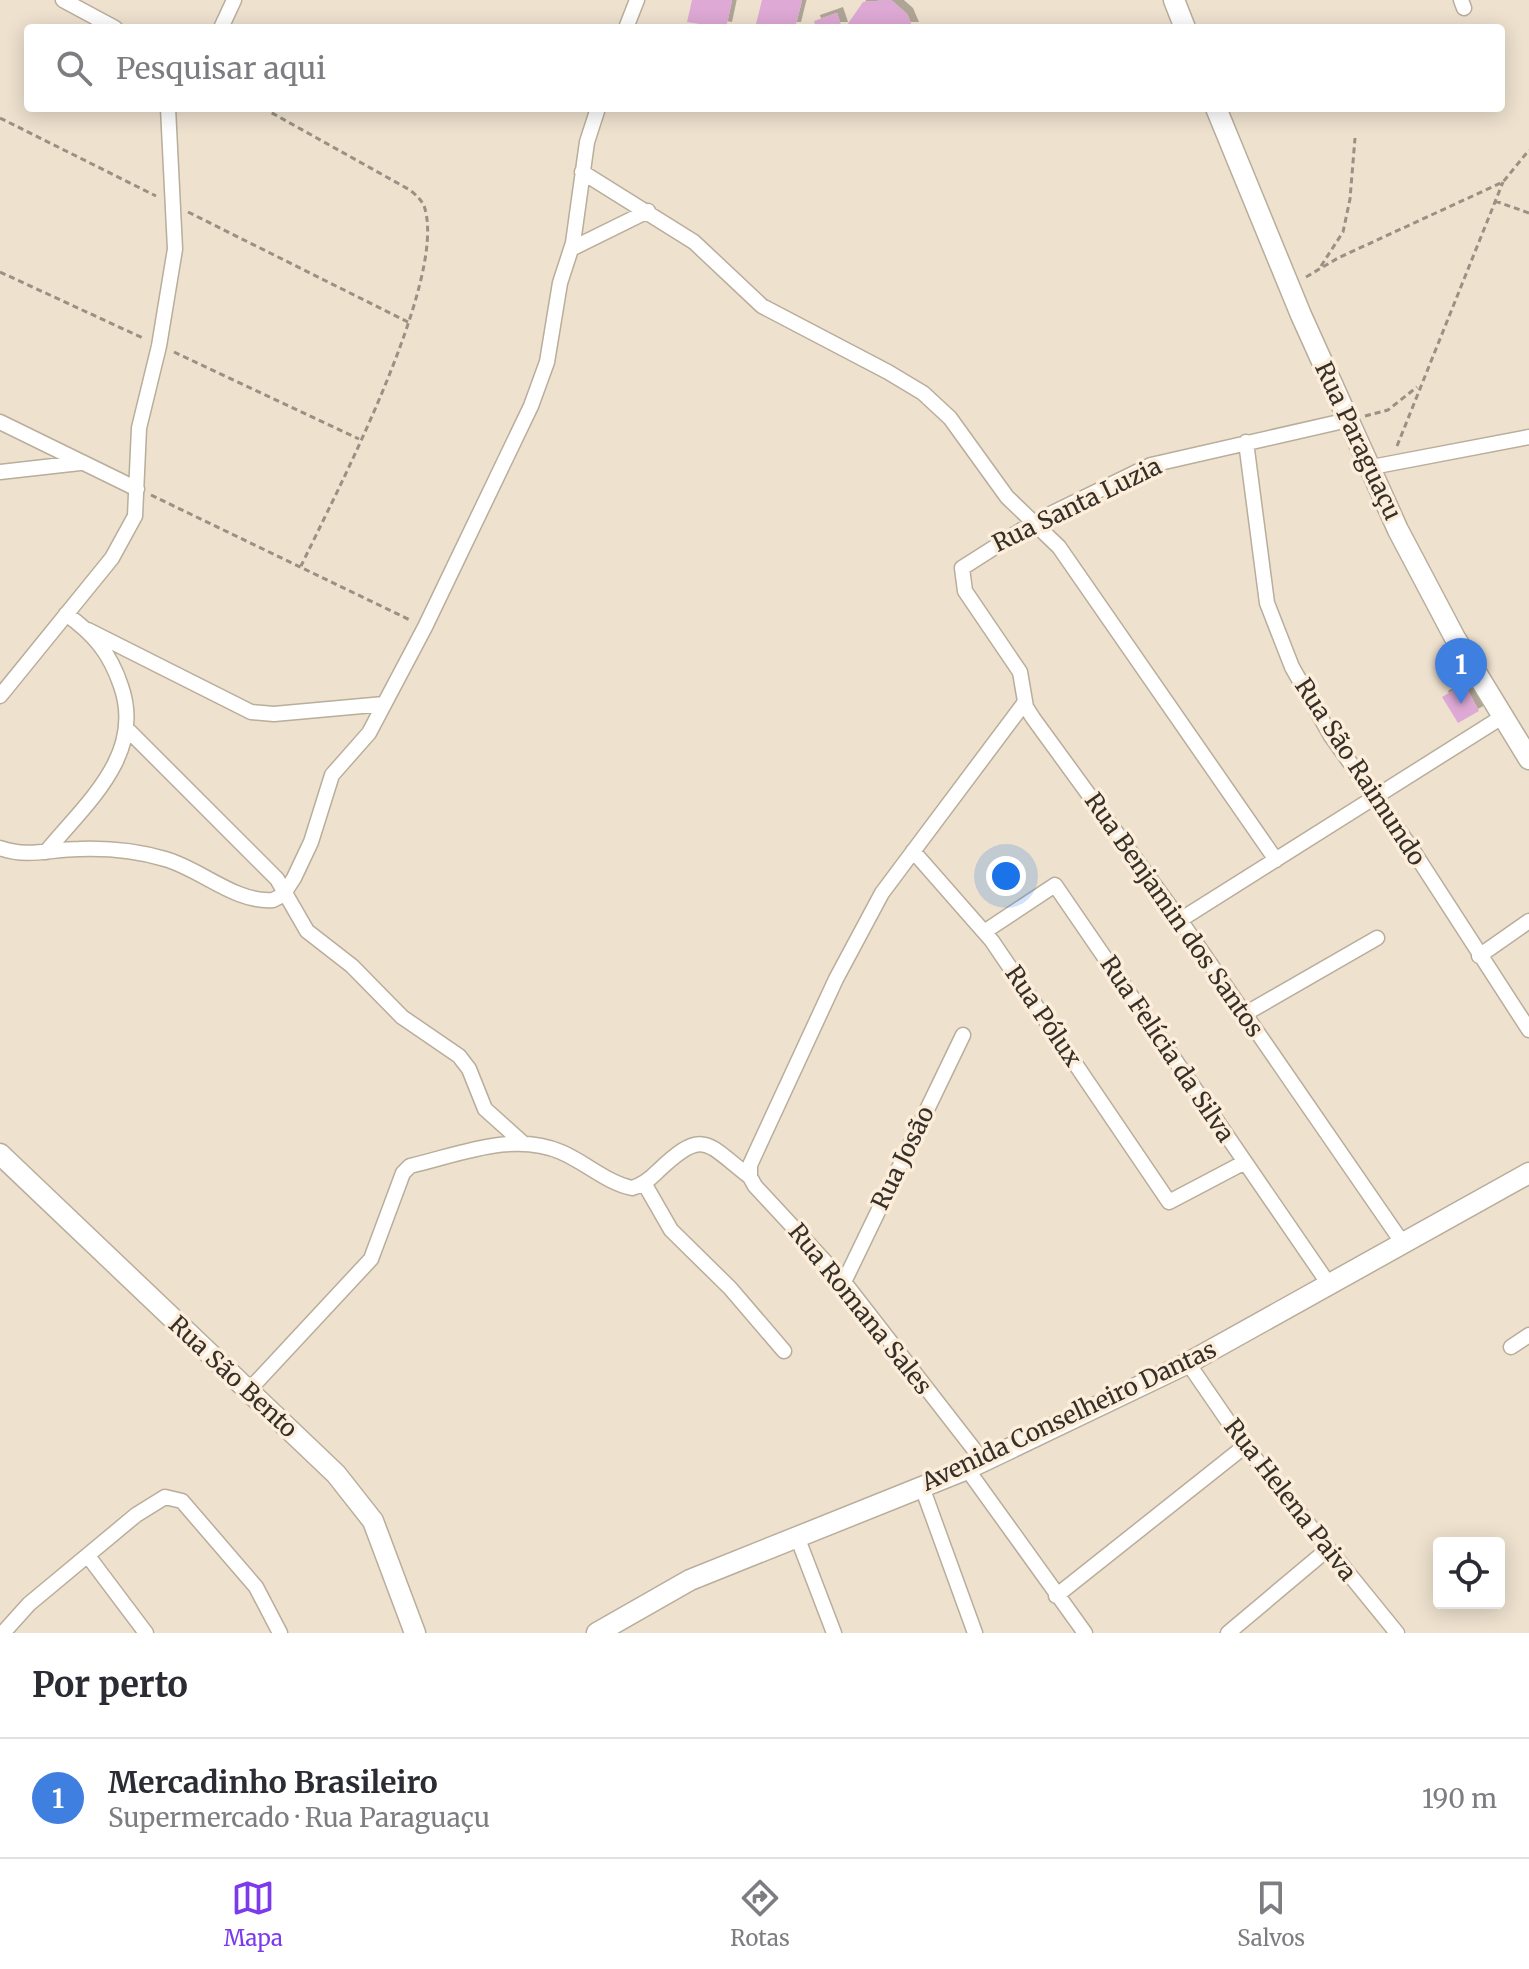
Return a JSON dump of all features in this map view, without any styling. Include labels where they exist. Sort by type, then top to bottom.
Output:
[{"type":"street","points":[[223,24],[234,0]]},
{"type":"street","points":[[628,24],[637,0]]},
{"type":"street","points":[[1174,0],[1183,24]]},
{"type":"street","points":[[69,1],[108,24]]},
{"type":"street","points":[[0,848],[18,854],[79,849],[134,853],[164,859],[247,897],[273,900],[286,891],[311,842],[332,775],[369,733],[425,627],[531,406],[547,362],[560,283],[571,249],[582,172],[597,112]]},
{"type":"street","name":"Rua Paraguaçu","points":[[1218,112],[1289,287],[1348,420],[1381,465],[1429,591],[1529,759]]},
{"type":"street","points":[[0,696],[120,545],[135,516],[139,428],[159,346],[175,249],[170,116]]},
{"type":"street","points":[[582,172],[694,242],[762,306],[923,393],[950,418],[1007,497],[1059,547],[1276,860]]},
{"type":"street","points":[[571,249],[648,211]]},
{"type":"street","name":"Rua Santa Luzia","points":[[961,578],[962,568],[968,562],[1034,522],[1151,465],[1348,420]]},
{"type":"street","points":[[0,422],[137,489]]},
{"type":"street","points":[[1381,465],[1529,437]]},
{"type":"street","name":"Rua São Raimundo","points":[[1246,442],[1267,603],[1277,633],[1331,736],[1376,797],[1529,1030]]},
{"type":"street","points":[[0,472],[80,463]]},
{"type":"street","name":"Rua Benjamin dos Santos","points":[[961,578],[965,591],[1020,672],[1025,702],[1033,718],[1180,920],[1404,1245]]},
{"type":"street","points":[[66,614],[88,630],[251,712],[274,714],[384,704]]},
{"type":"street","points":[[46,852],[117,761],[129,731],[126,703],[115,666],[104,647],[88,630]]},
{"type":"street","points":[[750,1177],[755,1153],[862,928],[913,851],[1025,702]]},
{"type":"street","points":[[1180,920],[1502,717]]},
{"type":"street","points":[[129,731],[286,891],[307,931],[352,966],[402,1017],[459,1056],[469,1069],[485,1109],[524,1144]]},
{"type":"street","name":"Rua Pólux","points":[[913,851],[984,932],[1169,1202],[1245,1162]]},
{"type":"street","name":"Rua Felícia da Silva","points":[[984,932],[1055,885],[1328,1283]]},
{"type":"street","points":[[1479,956],[1529,921]]},
{"type":"street","points":[[1243,1015],[1377,938]]},
{"type":"street","name":"Rua Josão","points":[[844,1282],[963,1035]]},
{"type":"street","points":[[250,1389],[371,1259],[406,1168],[482,1148],[524,1144],[556,1150],[623,1186],[632,1188],[644,1183],[671,1230],[730,1288],[784,1351]]},
{"type":"street","name":"Rua Romana Sales","points":[[644,1183],[691,1144],[715,1148],[750,1177],[844,1282],[975,1465],[1056,1596],[1085,1633]]},
{"type":"street","name":"Rua São Bento","points":[[0,1154],[336,1474],[361,1504],[376,1529],[415,1633]]},
{"type":"street","name":"Avenida Conselheiro Dantas","points":[[597,1633],[690,1580],[975,1465],[1188,1363],[1529,1173]]},
{"type":"street","points":[[1511,1347],[1529,1335]]},
{"type":"street","name":"Rua Helena Paiva","points":[[1188,1363],[1245,1446],[1397,1633]]},
{"type":"street","points":[[1056,1596],[1245,1446]]},
{"type":"street","points":[[922,1487],[975,1633]]},
{"type":"street","points":[[3,1633],[29,1604],[157,1499],[170,1497],[182,1501],[256,1587],[280,1633]]},
{"type":"street","points":[[798,1539],[834,1633]]},
{"type":"street","points":[[1228,1633],[1328,1549]]},
{"type":"street","points":[[88,1556],[146,1633]]},
{"type":"path","points":[[270,112],[410,190],[421,199],[427,221],[426,255],[410,323],[361,439],[301,566]]},
{"type":"path","points":[[0,118],[410,323]]},
{"type":"path","points":[[1319,269],[1343,232],[1350,199],[1355,138]]},
{"type":"path","points":[[1381,465],[1420,385],[1503,182],[1529,150]]},
{"type":"path","points":[[1289,287],[1319,269],[1503,182]]},
{"type":"path","points":[[1495,201],[1529,213]]},
{"type":"path","points":[[0,272],[361,439]]},
{"type":"path","points":[[1348,420],[1388,410],[1420,385]]},
{"type":"path","points":[[137,489],[425,627]]},
{"type":"building","points":[[692,0],[732,0],[727,24],[687,22]]},
{"type":"building","points":[[762,0],[802,0],[796,24],[756,24]]},
{"type":"building","points":[[891,0],[907,14],[911,24],[848,24],[863,2]]},
{"type":"building","points":[[837,13],[841,24],[815,24],[814,21]]},
{"type":"building","points":[[1464,684],[1479,711],[1458,723],[1442,697]]},
{"type":"place","name":"Mercadinho Brasileiro","points":[[1461,704]]}]
